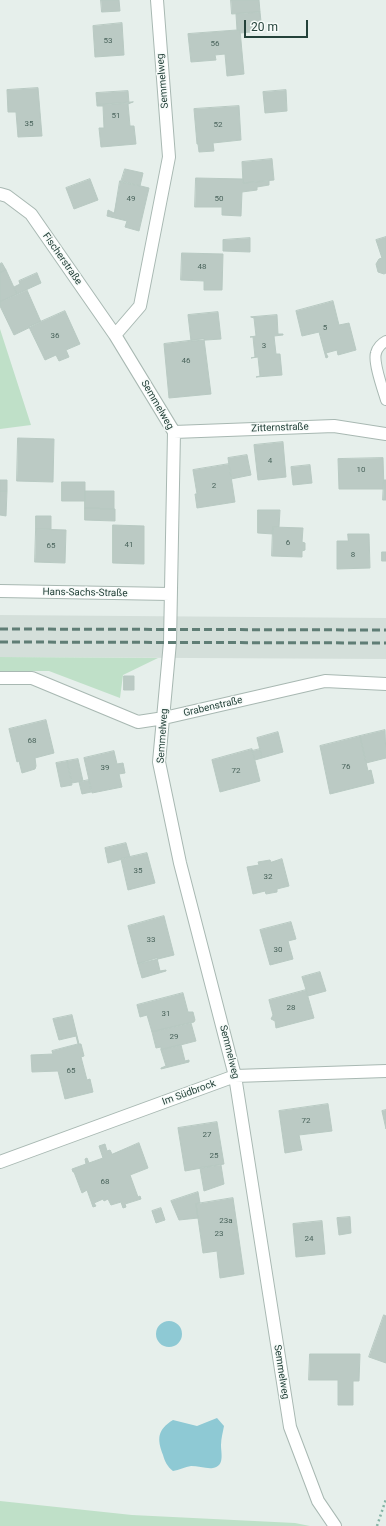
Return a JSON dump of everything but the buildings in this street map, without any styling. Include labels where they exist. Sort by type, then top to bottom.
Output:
[{"type":"street","name":"Semmelweg","points":[[156,0],[169,157],[140,306],[115,334],[174,432],[170,642],[159,762],[180,864],[235,1076],[290,1427],[318,1501],[335,1526]]},
{"type":"street","name":"Fischerstraße","points":[[0,194],[7,196],[31,214],[115,334]]},
{"type":"street","name":"Zitternstraße","points":[[174,432],[334,426],[386,434]]},
{"type":"street","name":"Hans-Sachs-Straße","points":[[0,591],[170,594]]},
{"type":"street","name":"Grabenstraße","points":[[0,678],[32,678],[138,722],[164,718],[325,681],[386,684]]},
{"type":"street","name":"Im Südbrock","points":[[0,1162],[235,1076],[386,1071]]},
{"type":"lane","points":[[386,341],[381,344],[376,353],[376,364],[386,400]]},
{"type":"path","points":[[377,1526],[386,1498]]},
{"type":"shaded area","points":[[0,615],[386,618],[386,659],[0,657]]},
{"type":"green space","points":[[0,329],[31,425],[0,429]]},
{"type":"green space","points":[[0,657],[158,658],[123,675],[120,698],[49,671],[0,671]]},
{"type":"green space","points":[[0,1501],[132,1515],[295,1523],[310,1526],[0,1526]]},
{"type":"water","points":[[169,1321],[178,1325],[182,1334],[178,1343],[169,1347],[160,1343],[156,1334],[160,1325]]},
{"type":"water","points":[[217,1418],[224,1426],[221,1442],[222,1459],[219,1465],[213,1468],[191,1466],[173,1471],[165,1462],[159,1440],[161,1431],[164,1427],[173,1420],[197,1426]]},
{"type":"railway","points":[[0,629],[386,630]]},
{"type":"railway","points":[[0,642],[386,643]]}]
